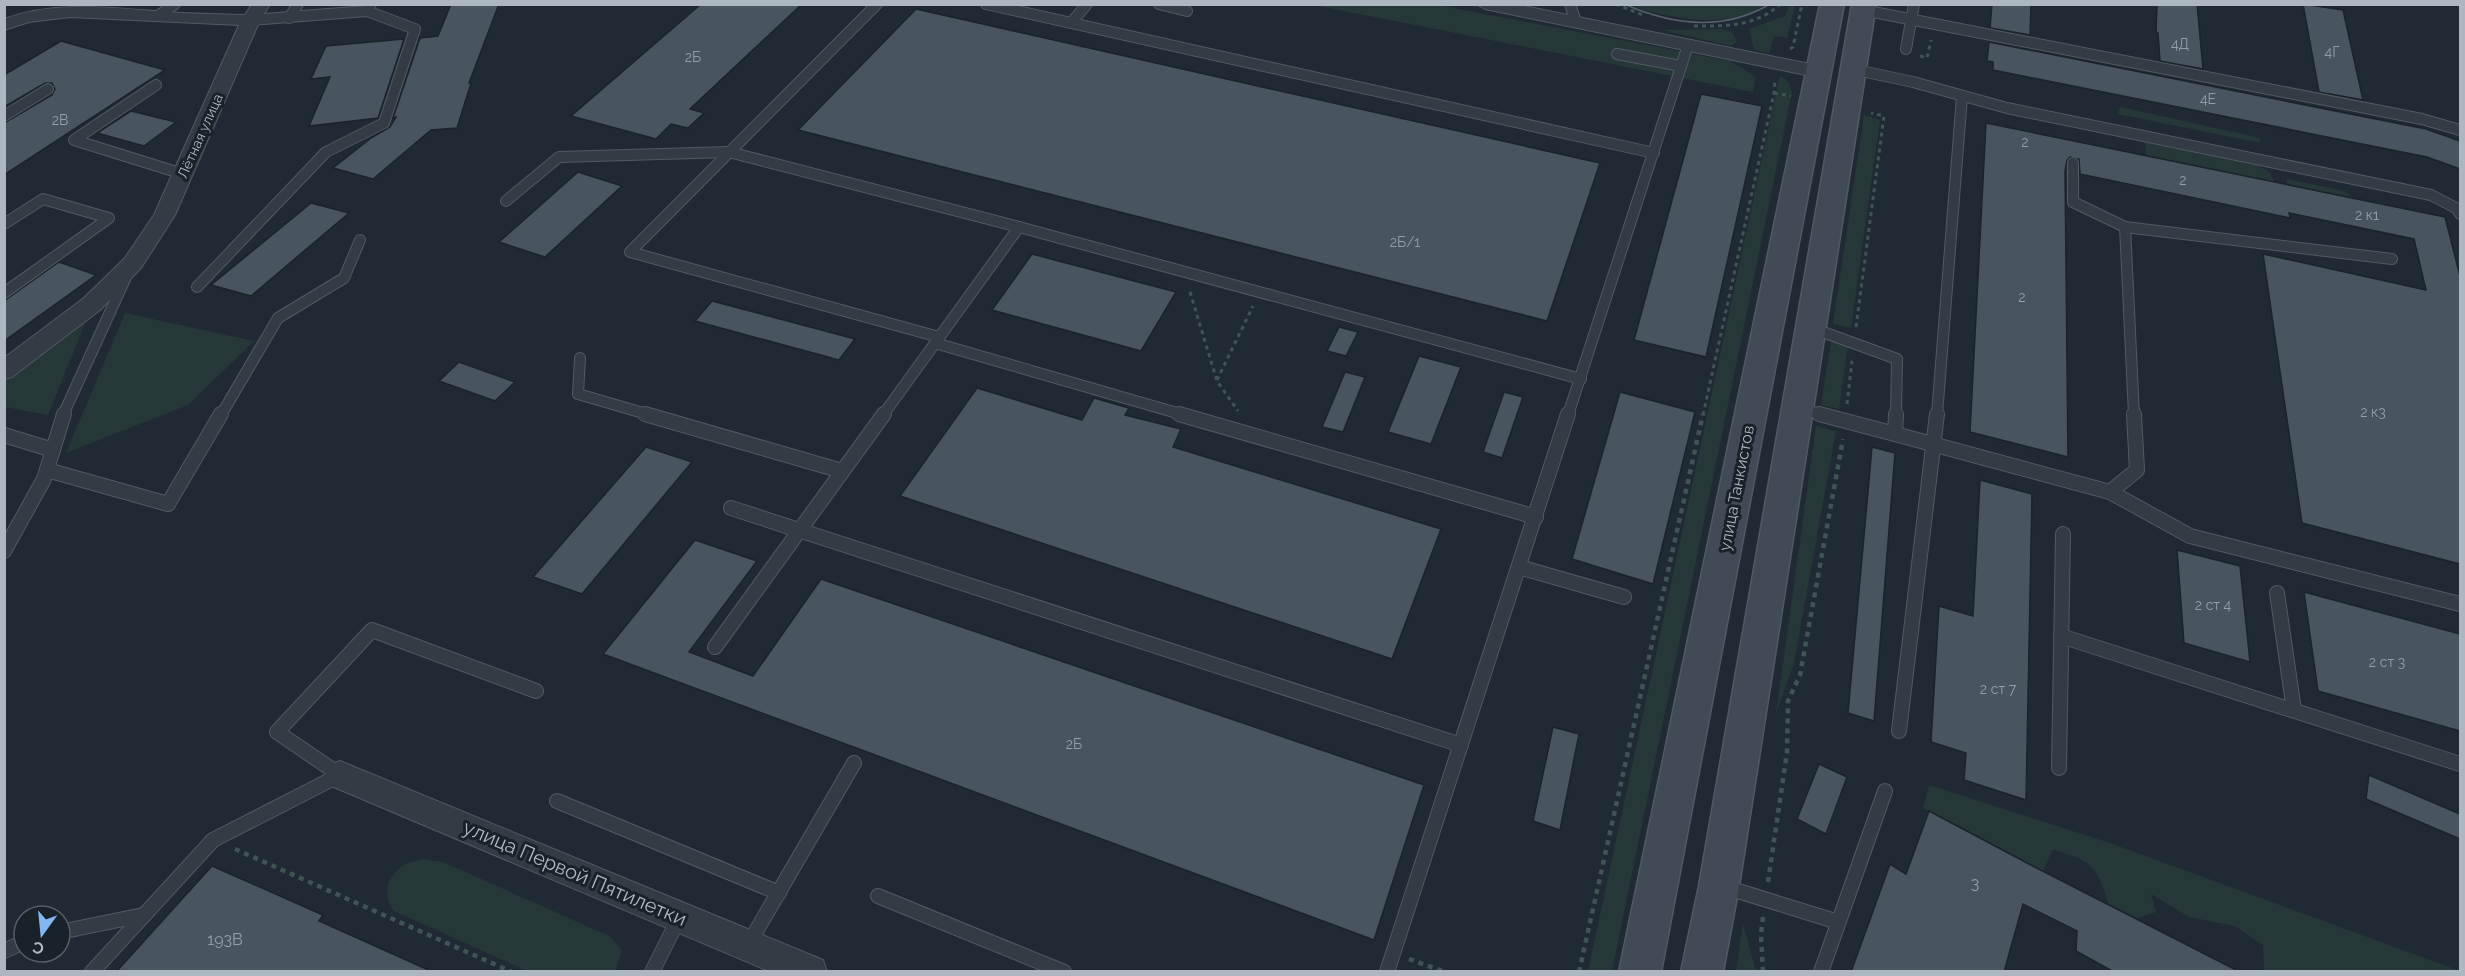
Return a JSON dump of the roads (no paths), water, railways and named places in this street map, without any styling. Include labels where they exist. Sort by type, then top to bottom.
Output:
[{"type":"main road","name":"улица Танкистов","points":[[1702,972],[1719,885],[1811,327],[1841,73],[1832,4]]},
{"type":"main road","name":"улица Танкистов","points":[[1640,972],[1841,73],[1864,7]]},
{"type":"street","points":[[1485,4],[1573,13],[1688,45],[1776,63],[1841,73]]},
{"type":"street","points":[[4,25],[16,19],[73,8],[158,16],[256,12]]},
{"type":"street","name":"Лётная улица","points":[[4,371],[92,303],[133,263],[165,215],[256,12]]},
{"type":"street","name":"улица Первой Пятилетки","points":[[340,776],[811,972]]},
{"type":"lane","points":[[158,16],[175,4]]},
{"type":"lane","points":[[289,18],[298,4]]},
{"type":"lane","points":[[877,4],[630,252],[1536,517]]},
{"type":"lane","points":[[986,4],[1654,153]]},
{"type":"lane","points":[[1071,23],[1087,4]]},
{"type":"lane","points":[[1160,4],[1188,11]]},
{"type":"lane","points":[[1906,49],[1914,4]]},
{"type":"lane","points":[[1864,7],[1910,19],[2422,119],[2460,130]]},
{"type":"lane","points":[[197,287],[326,152],[384,123],[416,29],[369,8],[289,18],[256,12]]},
{"type":"lane","points":[[1387,972],[1688,45]]},
{"type":"lane","points":[[1617,54],[1682,66]]},
{"type":"lane","points":[[1841,73],[1912,82],[2007,108],[2431,195],[2456,208],[2460,214]]},
{"type":"lane","points":[[156,85],[74,140],[183,174]]},
{"type":"lane","points":[[4,116],[48,89]]},
{"type":"lane","points":[[1899,731],[1935,445],[1962,96]]},
{"type":"lane","points":[[506,201],[559,157],[729,152],[1019,227],[1581,379]]},
{"type":"lane","points":[[2073,163],[2073,202],[2125,227],[2392,259]]},
{"type":"lane","points":[[4,224],[43,199],[109,218],[4,292]]},
{"type":"lane","points":[[715,647],[1019,227]]},
{"type":"lane","points":[[2110,492],[2137,470],[2125,227]]},
{"type":"lane","points":[[47,470],[168,504],[278,318],[344,278],[360,240]]},
{"type":"lane","points":[[4,551],[44,479],[64,413],[133,263]]},
{"type":"lane","points":[[1811,327],[1897,359],[1895,434]]},
{"type":"lane","points":[[580,358],[578,394],[842,471]]},
{"type":"lane","points":[[1798,408],[2110,492],[2190,536],[2460,604]]},
{"type":"lane","points":[[4,435],[53,450]]},
{"type":"lane","points":[[731,508],[1461,745]]},
{"type":"lane","points":[[2059,768],[2063,534]]},
{"type":"lane","points":[[1520,567],[1624,597]]},
{"type":"lane","points":[[2277,593],[2294,710]]},
{"type":"lane","points":[[92,972],[213,840],[340,776],[277,732],[372,630],[536,692]]},
{"type":"lane","points":[[2061,636],[2460,764]]},
{"type":"lane","points":[[748,945],[854,763]]},
{"type":"lane","points":[[1821,972],[1885,791]]},
{"type":"lane","points":[[556,801],[779,892]]},
{"type":"lane","points":[[1719,885],[1838,922]]},
{"type":"lane","points":[[878,896],[1064,972]]},
{"type":"lane","points":[[72,930],[143,915]]},
{"type":"lane","points":[[652,972],[679,917]]},
{"type":"tram line","points":[[1624,4],[1660,17],[1697,22],[1734,19],[1770,4]]}]
